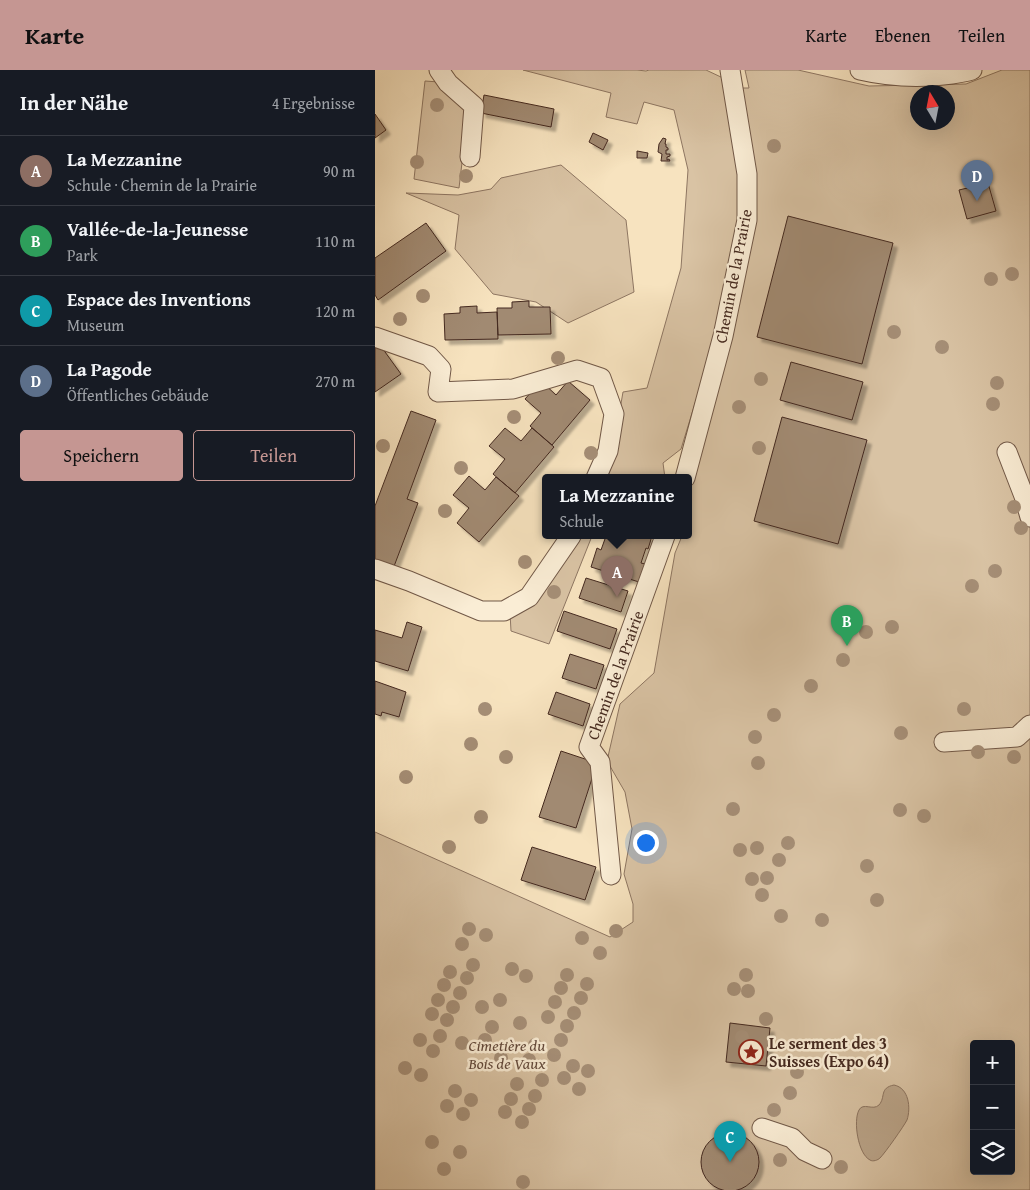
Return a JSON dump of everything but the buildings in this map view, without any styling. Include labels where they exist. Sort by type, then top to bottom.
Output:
[{"type":"street","points":[[439,70],[448,84],[474,106],[470,156]]},
{"type":"street","name":"Chemin de la Prairie","points":[[686,474],[723,336],[747,220],[747,174],[730,70]]},
{"type":"street","points":[[860,70],[876,74],[913,76],[939,76],[972,70]]},
{"type":"street","points":[[375,336],[429,356],[441,369],[438,392],[513,389],[577,370],[601,378],[614,414],[608,452],[599,474]]},
{"type":"street","points":[[1007,452],[1030,517]]},
{"type":"street","points":[[375,569],[481,611],[504,611],[529,597],[569,539]]},
{"type":"street","name":"Chemin de la Prairie","points":[[611,875],[601,762],[589,747],[664,539]]},
{"type":"street","points":[[944,742],[1017,736],[1030,725]]},
{"type":"street","points":[[762,1128],[793,1138],[805,1151],[822,1159]]},
{"type":"green space","name":"Cimetière du Bois de Vaux","points":[[523,70],[706,70],[723,78],[730,88],[749,88],[745,70],[798,70],[869,86],[910,85],[910,130],[955,130],[955,85],[918,85],[966,84],[1002,70],[1030,70],[1030,1190],[375,1190],[375,832],[610,937],[633,922],[633,904],[624,874],[632,829],[625,792],[607,761],[620,704],[654,673],[675,553],[681,539],[692,539],[692,475],[702,419],[705,371],[681,449],[663,463],[664,474],[609,474],[623,392],[647,388],[681,268],[688,170],[674,110],[644,102],[637,124],[606,117],[611,93]]},
{"type":"green space","points":[[425,81],[439,82],[468,112],[459,188],[414,179]]},
{"type":"green space","points":[[561,165],[626,220],[634,292],[568,323],[536,302],[493,294],[455,249],[459,215],[406,193],[458,195],[491,189],[501,178]]},
{"type":"green space","points":[[572,539],[591,539],[549,644],[511,631],[510,613]]},
{"type":"shaded area","points":[[894,1085],[903,1090],[908,1099],[909,1110],[907,1120],[880,1158],[871,1161],[862,1151],[858,1137],[857,1115],[863,1107],[877,1107],[886,1088]]},
{"type":"place","name":"La Pagode","points":[[977,201]]},
{"type":"place","name":"La Mezzanine","points":[[617,597]]},
{"type":"place","name":"Vallée-de-la-Jeunesse","points":[[847,646]]},
{"type":"place","name":"Le serment des 3 Suisses (Expo 64)","points":[[751,1052]]},
{"type":"place","name":"Espace des Inventions","points":[[730,1162]]}]
